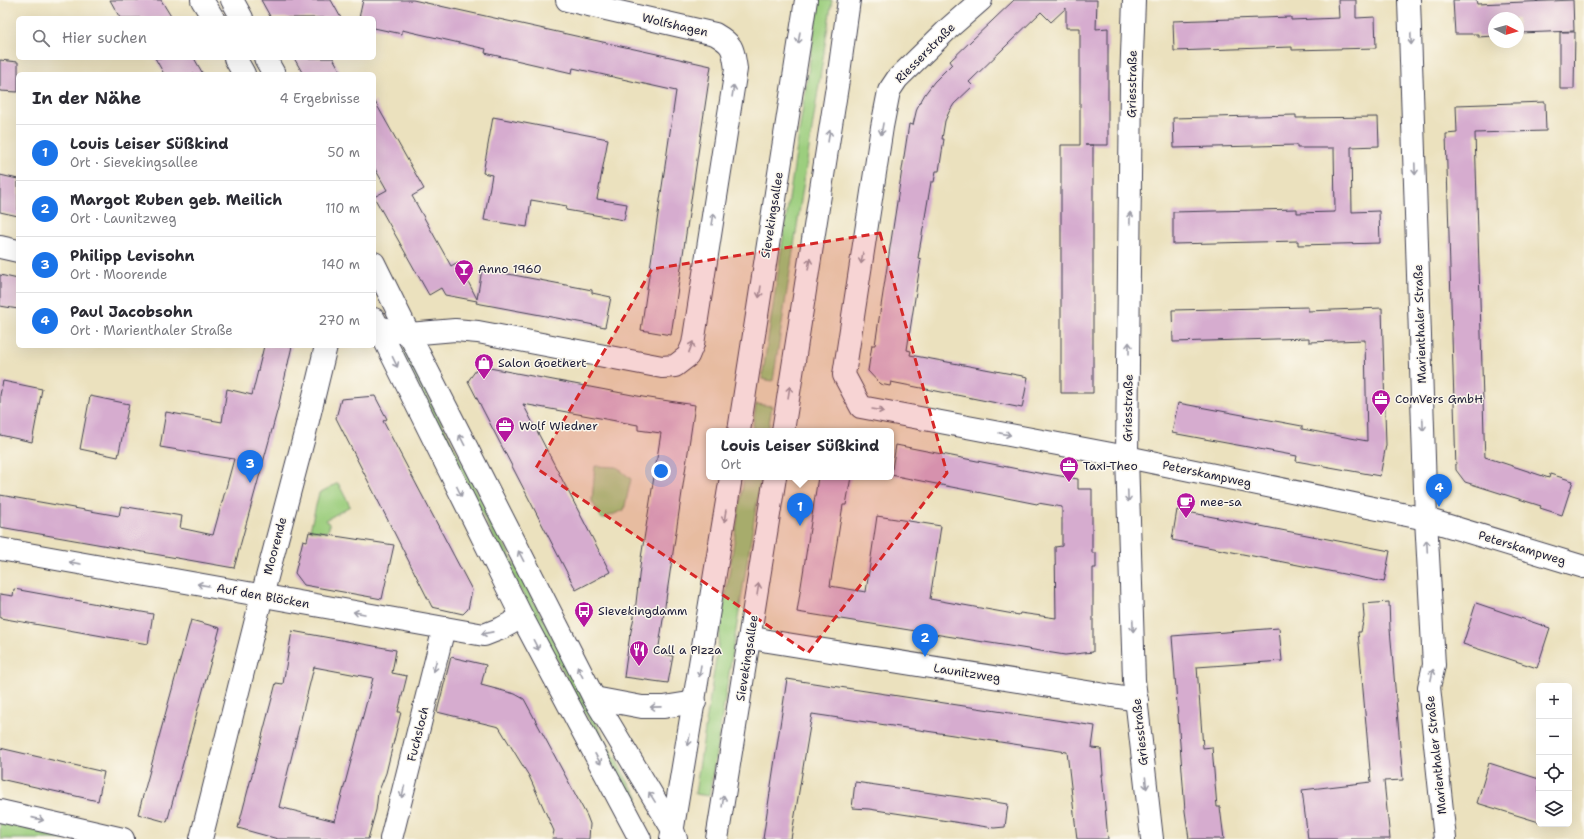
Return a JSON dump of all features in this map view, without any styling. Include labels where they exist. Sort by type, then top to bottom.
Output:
[{"type":"street","points":[[202,0],[212,16]]},
{"type":"street","points":[[232,0],[241,16]]},
{"type":"street","name":"Wolfshagen","points":[[409,334],[455,330],[478,332],[662,367],[675,366],[688,356],[693,344],[736,69],[732,46],[724,38],[715,34],[567,0]]},
{"type":"street","name":"Sievekingsallee","points":[[739,428],[806,0]]},
{"type":"street","points":[[783,428],[837,87],[849,0]]},
{"type":"street","name":"Riesserstraße","points":[[844,375],[882,127],[889,91],[897,79],[905,71],[981,0]]},
{"type":"street","name":"Griesstraße","points":[[1134,0],[1131,82],[1127,457],[1134,680],[1152,839]]},
{"type":"street","name":"Marienthaler Straße","points":[[1409,0],[1426,519],[1434,665],[1429,687],[1445,839]]},
{"type":"street","points":[[236,60],[243,72]]},
{"type":"street","points":[[266,60],[273,72]]},
{"type":"street","points":[[0,247],[16,251]]},
{"type":"street","points":[[376,267],[594,698],[673,836]]},
{"type":"street","points":[[376,323],[409,334]]},
{"type":"street","points":[[376,323],[522,617],[640,839]]},
{"type":"street","name":"Moorende","points":[[201,839],[326,348]]},
{"type":"street","name":"Peterskampweg","points":[[844,375],[861,407],[1127,457],[1426,519],[1584,567]]},
{"type":"street","points":[[673,836],[731,480]]},
{"type":"street","name":"Sievekingsallee","points":[[717,839],[775,480]]},
{"type":"street","name":"Auf den Blöcken","points":[[0,549],[484,634],[502,628],[522,617]]},
{"type":"street","name":"Fuchsloch","points":[[391,839],[444,628]]},
{"type":"street","name":"Launitzweg","points":[[750,637],[1137,700]]},
{"type":"street","points":[[594,698],[642,707],[664,707],[695,702]]},
{"type":"street","points":[[0,811],[124,839]]},
{"type":"highlighted area","points":[[880,233],[947,473],[808,653],[536,468],[652,269]]},
{"type":"green space","points":[[819,0],[832,0],[773,381],[762,379]]},
{"type":"green space","points":[[393,335],[397,336],[605,740],[631,787],[638,796],[636,810],[509,568]]},
{"type":"green space","points":[[756,404],[772,406],[768,428],[752,428]]},
{"type":"green space","points":[[595,466],[617,467],[631,479],[624,510],[602,519],[592,501]]},
{"type":"green space","points":[[744,480],[761,480],[709,796],[695,794]]},
{"type":"green space","points":[[338,483],[350,506],[326,520],[329,524],[329,529],[326,532],[310,530],[319,493]]},
{"type":"green space","points":[[0,822],[69,839],[0,839]]},
{"type":"building","points":[[110,0],[161,0],[171,16],[119,16]]},
{"type":"building","points":[[261,0],[331,0],[340,16],[270,16]]},
{"type":"building","points":[[363,0],[413,0],[711,66],[671,335],[641,330],[676,91],[573,68],[572,73],[485,53],[486,49],[402,30],[402,34],[376,28],[376,16],[359,16]]},
{"type":"building","points":[[1014,0],[1097,0],[1096,29],[1108,28],[1108,145],[1093,145],[1093,393],[1061,393],[1061,145],[1080,145],[1080,28],[1066,28],[1066,8],[1051,22],[1041,12],[969,82],[973,86],[954,104],[949,112],[945,121],[939,171],[936,171],[934,182],[931,182],[918,258],[921,259],[907,350],[911,351],[910,355],[1028,377],[1022,408],[891,382],[890,386],[880,384],[868,371],[872,345],[875,345],[909,124],[913,125],[917,108],[925,94],[934,82],[952,64],[950,61]]},
{"type":"building","points":[[1338,0],[1356,0],[1356,18],[1375,17],[1376,48],[1292,50],[1292,47],[1174,51],[1173,21],[1291,17],[1291,20],[1339,18]]},
{"type":"building","points":[[1453,0],[1476,0],[1477,4],[1573,0],[1574,31],[1524,33],[1524,12],[1488,12],[1488,36],[1478,37],[1478,34],[1455,34]]},
{"type":"building","points":[[1560,32],[1575,32],[1574,89],[1560,89]]},
{"type":"building","points":[[0,60],[18,62],[18,72],[16,72],[16,92],[0,91]]},
{"type":"building","points":[[156,60],[195,60],[202,72],[163,72]]},
{"type":"building","points":[[295,60],[334,60],[341,72],[302,72]]},
{"type":"building","points":[[1545,102],[1546,131],[1475,133],[1484,434],[1485,457],[1549,478],[1550,474],[1573,481],[1562,515],[1540,508],[1541,506],[1465,482],[1456,470],[1446,134],[1457,133],[1456,105]]},
{"type":"building","points":[[376,104],[424,189],[412,196],[451,266],[458,262],[477,299],[482,269],[592,290],[592,293],[611,297],[605,327],[476,303],[477,301],[445,295],[441,288],[429,295],[376,201],[376,196],[387,190],[376,171]]},
{"type":"building","points":[[1296,115],[1296,118],[1378,117],[1379,146],[1351,147],[1352,212],[1379,211],[1380,243],[1298,245],[1298,241],[1173,244],[1173,212],[1297,209],[1297,213],[1335,212],[1334,148],[1297,148],[1297,145],[1174,148],[1173,118]]},
{"type":"building","points":[[493,117],[608,139],[597,199],[627,204],[624,220],[566,210],[567,206],[531,200],[527,227],[484,220],[492,175],[483,173]]},
{"type":"building","points":[[0,175],[16,179],[16,216],[0,212]]},
{"type":"building","points":[[0,275],[16,279],[16,309],[0,306]]},
{"type":"building","points":[[1308,307],[1308,311],[1382,308],[1386,445],[1380,476],[1296,461],[1297,456],[1172,433],[1178,403],[1302,426],[1302,429],[1367,441],[1365,340],[1309,342],[1309,338],[1173,342],[1172,310]]},
{"type":"building","points":[[264,348],[292,348],[278,408],[234,568],[0,527],[0,495],[119,516],[121,506],[182,516],[180,528],[213,535],[234,459],[160,447],[166,412],[222,422],[227,389],[252,395]]},
{"type":"building","points":[[479,366],[643,397],[695,405],[658,653],[673,656],[668,683],[624,677],[661,433],[638,430],[638,425],[523,404],[610,572],[576,590],[468,381]]},
{"type":"building","points":[[3,381],[42,389],[32,442],[0,435],[0,395]]},
{"type":"building","points":[[90,396],[129,404],[118,457],[80,449]]},
{"type":"building","points":[[375,396],[387,419],[383,421],[472,590],[468,609],[463,614],[432,607],[336,418],[341,399]]},
{"type":"building","points":[[896,445],[1043,474],[1078,479],[1078,489],[1092,489],[1092,553],[1096,553],[1096,568],[1093,568],[1093,652],[1065,655],[797,612],[818,480],[850,480],[846,505],[843,505],[830,586],[866,592],[877,516],[941,526],[930,599],[1019,615],[1020,613],[1056,618],[1055,547],[1062,546],[1062,507],[1037,504],[894,476],[894,457]]},
{"type":"building","points":[[1177,510],[1390,551],[1384,582],[1172,540]]},
{"type":"building","points":[[309,532],[394,545],[382,599],[304,585],[295,573],[303,540],[307,541]]},
{"type":"building","points":[[14,589],[153,614],[148,644],[0,618],[0,594],[13,596]]},
{"type":"building","points":[[1389,602],[1403,780],[1384,781],[1390,839],[1308,839],[1302,790],[1371,782],[1358,632],[1361,632],[1364,617],[1363,604]]},
{"type":"building","points":[[1476,603],[1550,628],[1537,668],[1463,644]]},
{"type":"building","points":[[191,620],[220,628],[167,822],[138,814]]},
{"type":"building","points":[[1279,628],[1282,661],[1197,667],[1203,748],[1212,747],[1217,807],[1220,807],[1224,839],[1189,839],[1185,811],[1172,636]]},
{"type":"building","points":[[292,631],[396,650],[392,673],[407,676],[398,712],[401,712],[386,773],[378,793],[376,810],[368,839],[278,839],[238,828],[276,683],[283,684]],"holes":[[[314,667],[373,678],[335,821],[279,807]]]},
{"type":"building","points":[[451,657],[486,665],[481,685],[515,694],[524,699],[587,816],[590,824],[589,839],[552,839],[554,831],[529,776],[499,727],[437,712]]},
{"type":"building","points":[[787,679],[1095,726],[1092,748],[1101,749],[1108,839],[1077,839],[1067,752],[812,714],[791,839],[763,839]]},
{"type":"building","points":[[0,748],[104,772],[98,801],[0,779]]},
{"type":"building","points":[[1489,763],[1536,778],[1536,821],[1477,803]]},
{"type":"building","points":[[855,782],[1008,804],[1005,827],[994,828],[869,809],[852,808]]},
{"type":"place","name":"Anno 1960","points":[[464,286]]},
{"type":"place","name":"Salon Goethert","points":[[484,380]]},
{"type":"place","name":"ComVers GmbH","points":[[1381,416]]},
{"type":"place","name":"Wolf Wiedner","points":[[505,443]]},
{"type":"place","name":"Philipp Levisohn","points":[[250,483]]},
{"type":"place","name":"Taxi-Theo","points":[[1069,483]]},
{"type":"place","name":"Paul Jacobsohn","points":[[1439,507]]},
{"type":"place","name":"mee-sa","points":[[1186,519]]},
{"type":"place","name":"Louis Leiser Süßkind","points":[[800,526]]},
{"type":"place","name":"Sievekingdamm","points":[[584,628]]},
{"type":"place","name":"Margot Ruben geb. Meilich","points":[[925,657]]},
{"type":"place","name":"Call a Pizza","points":[[639,667]]}]
